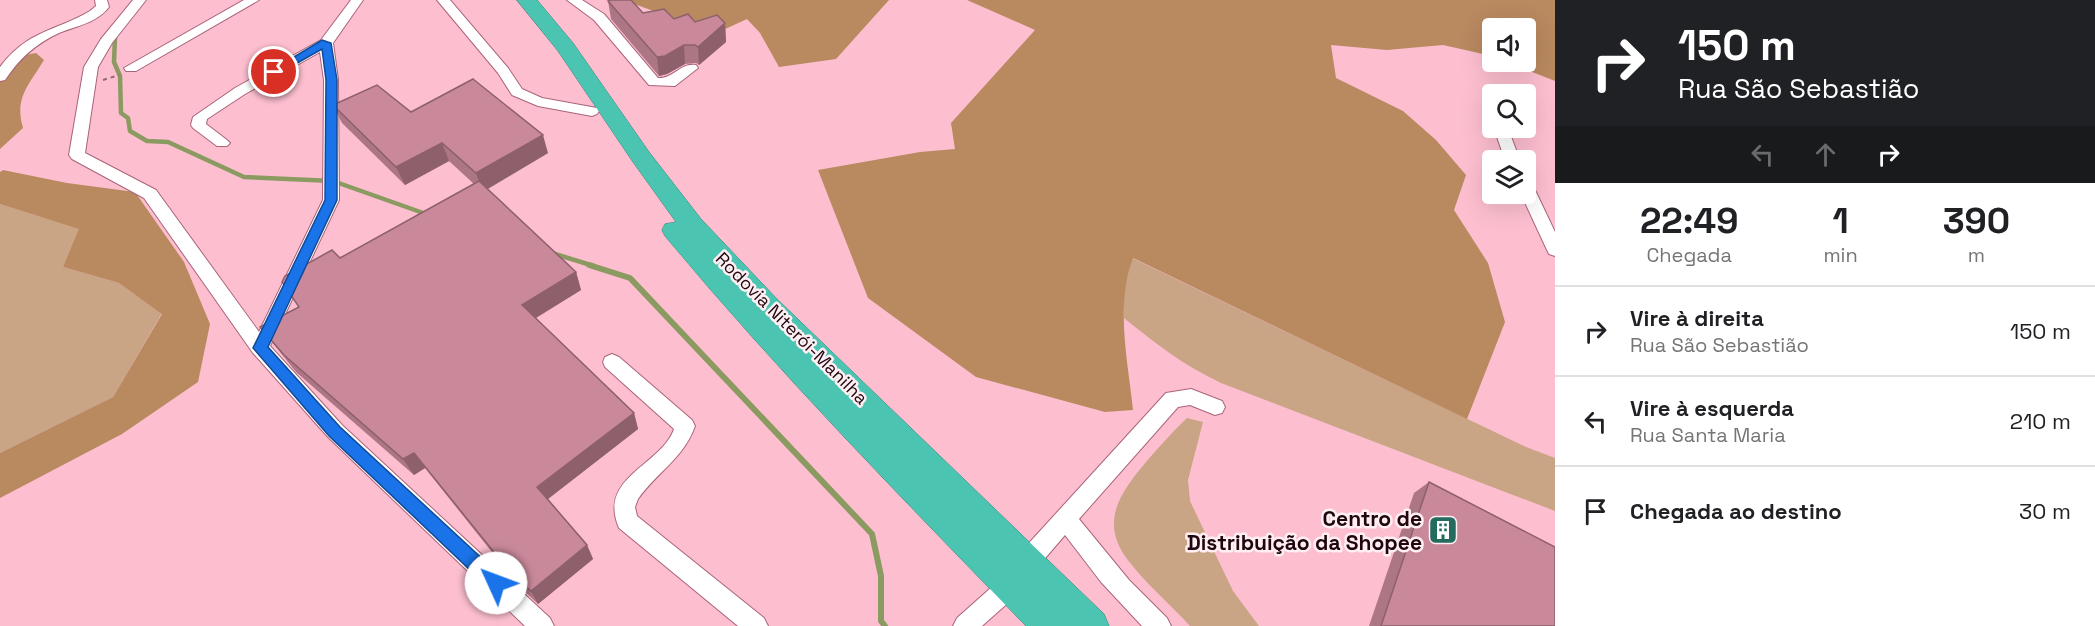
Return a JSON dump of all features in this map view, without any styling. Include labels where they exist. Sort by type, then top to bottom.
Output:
[{"type":"highway","name":"Rodovia Niterói-Manilha","points":[[510,0],[544,40],[617,152],[690,251],[1050,626]]},
{"type":"highway","name":"Rodovia Niterói-Manilha","points":[[527,0],[566,47],[641,157],[692,225],[768,306],[1092,626]]},
{"type":"street","points":[[0,77],[23,48],[37,38],[95,14],[103,8],[101,0]]},
{"type":"street","points":[[140,0],[99,53],[91,67],[77,155],[150,194],[260,348],[335,431],[542,626]]},
{"type":"street","points":[[131,68],[254,0]]},
{"type":"street","points":[[222,143],[198,125],[200,117],[240,91],[326,43],[357,0]]},
{"type":"street","points":[[443,0],[503,71],[517,92],[538,102],[592,111]]},
{"type":"street","points":[[573,0],[599,17],[654,82],[670,83],[691,68]]},
{"type":"street","points":[[260,348],[331,200],[332,80],[326,43]]},
{"type":"street","points":[[1533,204],[1555,250]]},
{"type":"street","points":[[612,362],[685,426],[680,441],[632,489],[625,500],[623,511],[627,521],[756,626]]},
{"type":"street","points":[[1027,562],[1173,399],[1191,398],[1215,407]]},
{"type":"street","points":[[1066,518],[1100,565],[1138,608],[1159,626]]},
{"type":"street","points":[[964,626],[1010,586]]},
{"type":"shaded area","points":[[623,0],[889,0],[836,59],[779,67],[760,33],[747,19],[723,30],[701,28]]},
{"type":"shaded area","points":[[967,0],[1555,0],[1555,81],[1532,72],[1536,72],[1536,18],[1482,18],[1482,54],[1443,45],[1387,50],[1331,45],[1336,78],[1403,111],[1436,140],[1466,175],[1454,210],[1488,263],[1505,322],[1467,419],[1133,258],[1125,295],[1124,334],[1133,410],[1105,412],[976,377],[868,298],[818,170],[920,152],[955,149],[951,123],[1035,30]]},
{"type":"shaded area","points":[[36,53],[44,60],[24,92],[20,108],[23,128],[0,149],[0,72],[25,55]]},
{"type":"shaded area","points":[[3,170],[67,183],[135,192],[184,262],[210,324],[198,382],[122,434],[0,498],[0,453],[113,397],[162,314],[119,283],[63,267],[79,229],[0,204],[0,172]]},
{"type":"shaded area","points":[[0,204],[80,229],[63,267],[119,283],[162,313],[113,397],[0,453]]},
{"type":"shaded area","points":[[1132,258],[1526,447],[1555,458],[1555,511],[1221,383],[1194,369],[1124,318],[1124,290]]},
{"type":"shaded area","points":[[1187,418],[1203,422],[1188,480],[1190,501],[1233,591],[1259,626],[1190,626],[1127,559],[1119,545],[1114,520],[1122,496],[1146,462]]},
{"type":"building","points":[[631,0],[643,13],[664,9],[674,19],[688,14],[695,22],[717,15],[725,23],[698,47],[684,45],[665,56],[657,57],[608,1]]},
{"type":"building","points":[[473,79],[543,135],[476,173],[442,143],[396,167],[333,105],[377,85],[411,112]]},
{"type":"building","points":[[479,181],[576,272],[522,305],[634,413],[537,487],[587,545],[531,591],[510,572],[414,453],[403,459],[284,355],[260,327],[299,307],[282,282],[285,276],[332,250],[340,258]]},
{"type":"building","name":"Centro de Distribuição da Shopee","points":[[1429,482],[1555,547],[1555,626],[1381,626]]},
{"type":"waterway","points":[[115,37],[114,62],[120,76],[121,113],[128,118],[130,131],[147,141],[168,142],[244,177],[333,181],[426,214]]},
{"type":"waterway","points":[[552,253],[594,266]]},
{"type":"waterway","points":[[589,265],[630,278],[872,534],[881,576],[881,621],[885,626]]},
{"type":"place","name":"Centro de Distribuição da Shopee","points":[[1443,530]]},
{"type":"route","points":[[274,72],[326,43],[332,80],[331,200],[260,348],[335,431],[496,583]]}]
